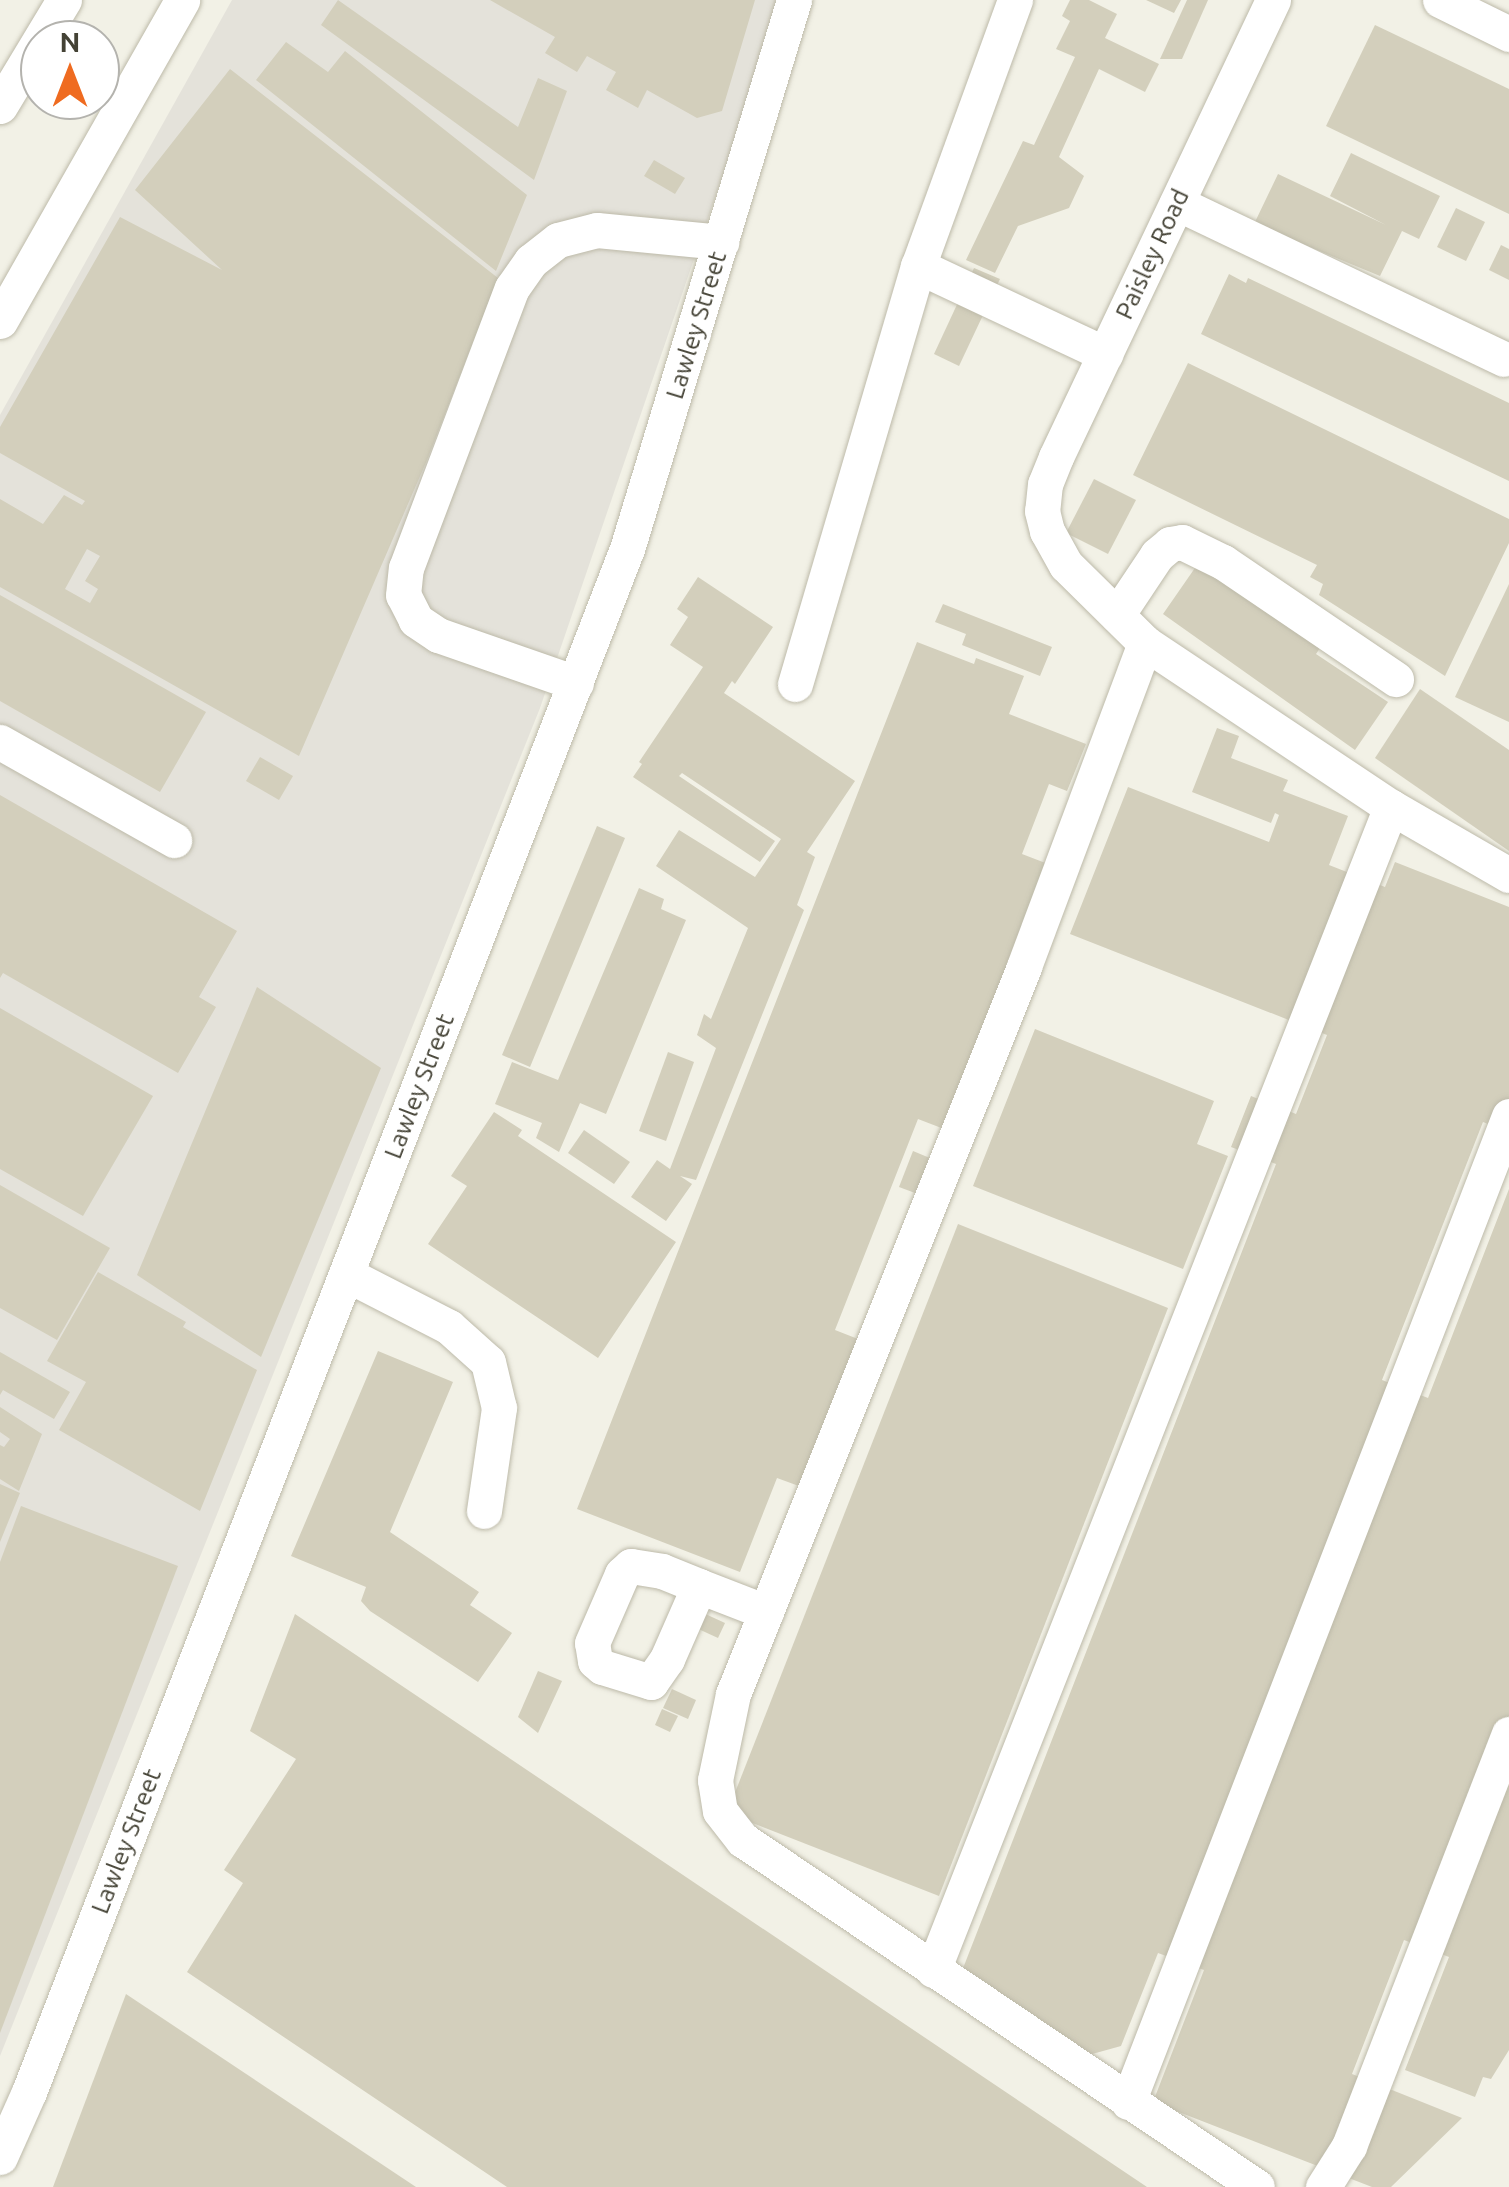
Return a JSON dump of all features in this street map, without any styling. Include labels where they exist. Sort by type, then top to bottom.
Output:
[{"type":"street","points":[[0,106],[64,0]]},
{"type":"street","points":[[0,321],[182,0]]},
{"type":"street","name":"Lawley Street","points":[[0,2157],[30,2092],[628,549],[794,0]]},
{"type":"street","points":[[795,684],[918,266],[1014,0]]},
{"type":"street","name":"Paisley Road","points":[[1117,615],[1054,549],[1042,512],[1045,484],[1273,0]]},
{"type":"street","points":[[1440,0],[1509,34]]},
{"type":"street","points":[[1177,202],[1504,360]]},
{"type":"street","points":[[576,682],[438,636],[416,620],[403,595],[406,568],[512,288],[531,261],[558,240],[597,230],[721,242]]},
{"type":"street","points":[[918,266],[1105,354]]},
{"type":"street","points":[[1396,680],[1223,562],[1182,542],[1170,544],[1158,555],[1117,615],[1146,643],[1391,807],[1509,874]]},
{"type":"street","points":[[1146,643],[1024,967],[733,1694],[716,1780],[720,1811],[743,1840],[1257,2187]]},
{"type":"street","points":[[0,742],[174,840]]},
{"type":"street","points":[[933,1970],[1391,807]]},
{"type":"street","points":[[1128,2102],[1509,1116]]},
{"type":"street","points":[[346,1274],[449,1327],[488,1362],[500,1408],[484,1511]]},
{"type":"street","points":[[699,1586],[766,1612]]},
{"type":"street","points":[[1323,2187],[1349,2146],[1509,1734]]},
{"type":"shaded area","points":[[232,0],[778,0],[751,93],[540,708],[0,2056],[0,415]]},
{"type":"building","points":[[338,0],[518,127],[538,78],[567,91],[534,180],[321,25]]},
{"type":"building","points":[[490,0],[755,0],[722,111],[697,118],[647,90],[638,108],[606,90],[616,72],[587,56],[577,72],[545,53],[555,37]]},
{"type":"building","points":[[1070,0],[1089,0],[1117,14],[1105,38],[1159,64],[1145,92],[1099,69],[1059,157],[1084,176],[1069,208],[1018,226],[995,273],[966,260],[1023,141],[1034,145],[1075,57],[1056,49],[1070,21],[1062,16]]},
{"type":"building","points":[[1146,0],[1181,0],[1174,13]]},
{"type":"building","points":[[1187,0],[1208,0],[1182,59],[1160,59]]},
{"type":"building","points":[[1375,25],[1509,89],[1509,214],[1326,126]]},
{"type":"building","points":[[286,42],[328,72],[345,51],[527,195],[496,271],[256,80]]},
{"type":"building","points":[[230,69],[498,278],[427,460],[299,756],[0,587],[0,499],[43,524],[64,495],[82,505],[85,501],[0,453],[0,427],[120,217],[222,270],[135,190]],"holes":[[[87,549],[100,556],[85,581],[98,589],[90,603],[65,589]]]},
{"type":"building","points":[[1351,153],[1440,196],[1419,239],[1402,231],[1380,276],[1254,224],[1278,174],[1386,225],[1330,196]]},
{"type":"building","points":[[654,160],[685,178],[675,194],[644,176]]},
{"type":"building","points":[[1456,208],[1485,222],[1466,261],[1437,247]]},
{"type":"building","points":[[1501,245],[1509,249],[1509,280],[1489,270]]},
{"type":"building","points":[[974,268],[1000,279],[959,366],[934,354]]},
{"type":"building","points":[[1229,274],[1246,283],[1248,278],[1509,403],[1509,481],[1201,334]]},
{"type":"building","points":[[1188,363],[1509,519],[1509,543],[1445,676],[1319,595],[1323,584],[1310,577],[1317,565],[1133,475]]},
{"type":"building","points":[[1094,479],[1136,500],[1108,554],[1066,533]]},
{"type":"building","points":[[1197,565],[1320,648],[1316,654],[1388,702],[1355,750],[1163,614]]},
{"type":"building","points":[[698,577],[773,627],[735,684],[732,681],[724,693],[855,781],[807,852],[815,857],[797,905],[804,910],[696,1180],[680,1176],[692,1184],[666,1221],[631,1197],[657,1160],[670,1169],[716,1048],[697,1035],[704,1014],[711,1019],[748,928],[656,866],[679,830],[755,877],[781,839],[682,773],[679,776],[775,841],[760,862],[633,777],[703,667],[670,645],[688,617],[677,609]]},
{"type":"building","points":[[1509,584],[1509,722],[1455,697]]},
{"type":"building","points":[[0,595],[206,712],[160,792],[0,701]]},
{"type":"building","points":[[943,604],[1052,647],[1040,676],[962,645],[966,634],[935,622]]},
{"type":"building","points":[[917,642],[974,664],[976,658],[1024,676],[1009,714],[1086,744],[1067,791],[1049,784],[1022,854],[1048,864],[944,1129],[918,1119],[835,1330],[858,1339],[807,1489],[777,1478],[740,1572],[577,1509]]},
{"type":"building","points":[[1420,689],[1509,750],[1509,851],[1375,758]]},
{"type":"building","points":[[1217,728],[1239,736],[1231,758],[1288,780],[1283,791],[1348,816],[1329,865],[1385,887],[1395,862],[1509,907],[1509,1132],[1483,1122],[1382,1380],[1428,1398],[1509,1189],[1509,2050],[1491,2079],[1483,2077],[1475,2097],[1405,2070],[1449,1957],[1404,1940],[1352,2074],[1462,2118],[1391,2187],[1372,2187],[1153,2102],[1204,1970],[1158,1953],[1121,2046],[1085,2056],[960,1976],[1276,1164],[1231,1147],[1251,1096],[1296,1114],[1327,1035],[1070,934],[1128,787],[1269,842],[1279,815],[1275,813],[1271,823],[1192,792]]},
{"type":"building","points":[[260,757],[293,776],[279,800],[246,781]]},
{"type":"building","points":[[0,795],[237,931],[199,997],[216,1007],[178,1073],[3,973],[0,978]]},
{"type":"building","points":[[597,826],[625,838],[530,1067],[502,1055]]},
{"type":"building","points":[[639,888],[664,899],[661,909],[686,920],[606,1114],[580,1103],[559,1152],[536,1138],[542,1123],[495,1104],[512,1062],[558,1080]]},
{"type":"building","points":[[257,987],[381,1068],[261,1357],[137,1275]]},
{"type":"building","points":[[0,1008],[153,1096],[83,1216],[0,1169]]},
{"type":"building","points":[[1035,1029],[1214,1101],[1197,1144],[1228,1156],[1183,1269],[973,1186]]},
{"type":"building","points":[[668,1052],[694,1062],[666,1141],[639,1131]]},
{"type":"building","points":[[494,1112],[522,1130],[518,1136],[676,1242],[598,1358],[428,1244],[467,1186],[451,1176]]},
{"type":"building","points":[[584,1130],[630,1162],[614,1184],[568,1153]]},
{"type":"building","points":[[913,1151],[937,1161],[923,1196],[899,1187]]},
{"type":"building","points":[[0,1185],[110,1248],[57,1340],[0,1308]]},
{"type":"building","points":[[958,1224],[1168,1308],[939,1896],[727,1813]]},
{"type":"building","points":[[98,1272],[186,1322],[183,1327],[257,1370],[200,1511],[59,1430],[86,1382],[47,1361]]},
{"type":"building","points":[[378,1351],[453,1382],[390,1532],[479,1592],[470,1605],[512,1633],[478,1682],[370,1611],[361,1601],[366,1587],[291,1556]]},
{"type":"building","points":[[0,1352],[70,1392],[54,1419],[3,1390],[0,1395]]},
{"type":"building","points":[[0,1407],[42,1434],[19,1491],[0,1479],[0,1445],[4,1447],[10,1439],[0,1432]]},
{"type":"building","points":[[0,1484],[20,1493],[0,1542]]},
{"type":"building","points":[[21,1506],[178,1566],[0,2033],[0,1562]]},
{"type":"building","points":[[701,1612],[725,1623],[718,1638],[694,1627]]},
{"type":"building","points":[[295,1614],[1147,2187],[507,2187],[187,1972],[243,1883],[224,1870],[296,1759],[250,1731]]},
{"type":"building","points":[[538,1671],[562,1681],[538,1733],[518,1717]]},
{"type":"building","points":[[672,1689],[696,1700],[688,1719],[663,1708]]},
{"type":"building","points":[[662,1709],[678,1716],[670,1732],[655,1725]]},
{"type":"building","points":[[126,1994],[416,2187],[53,2187]]}]
